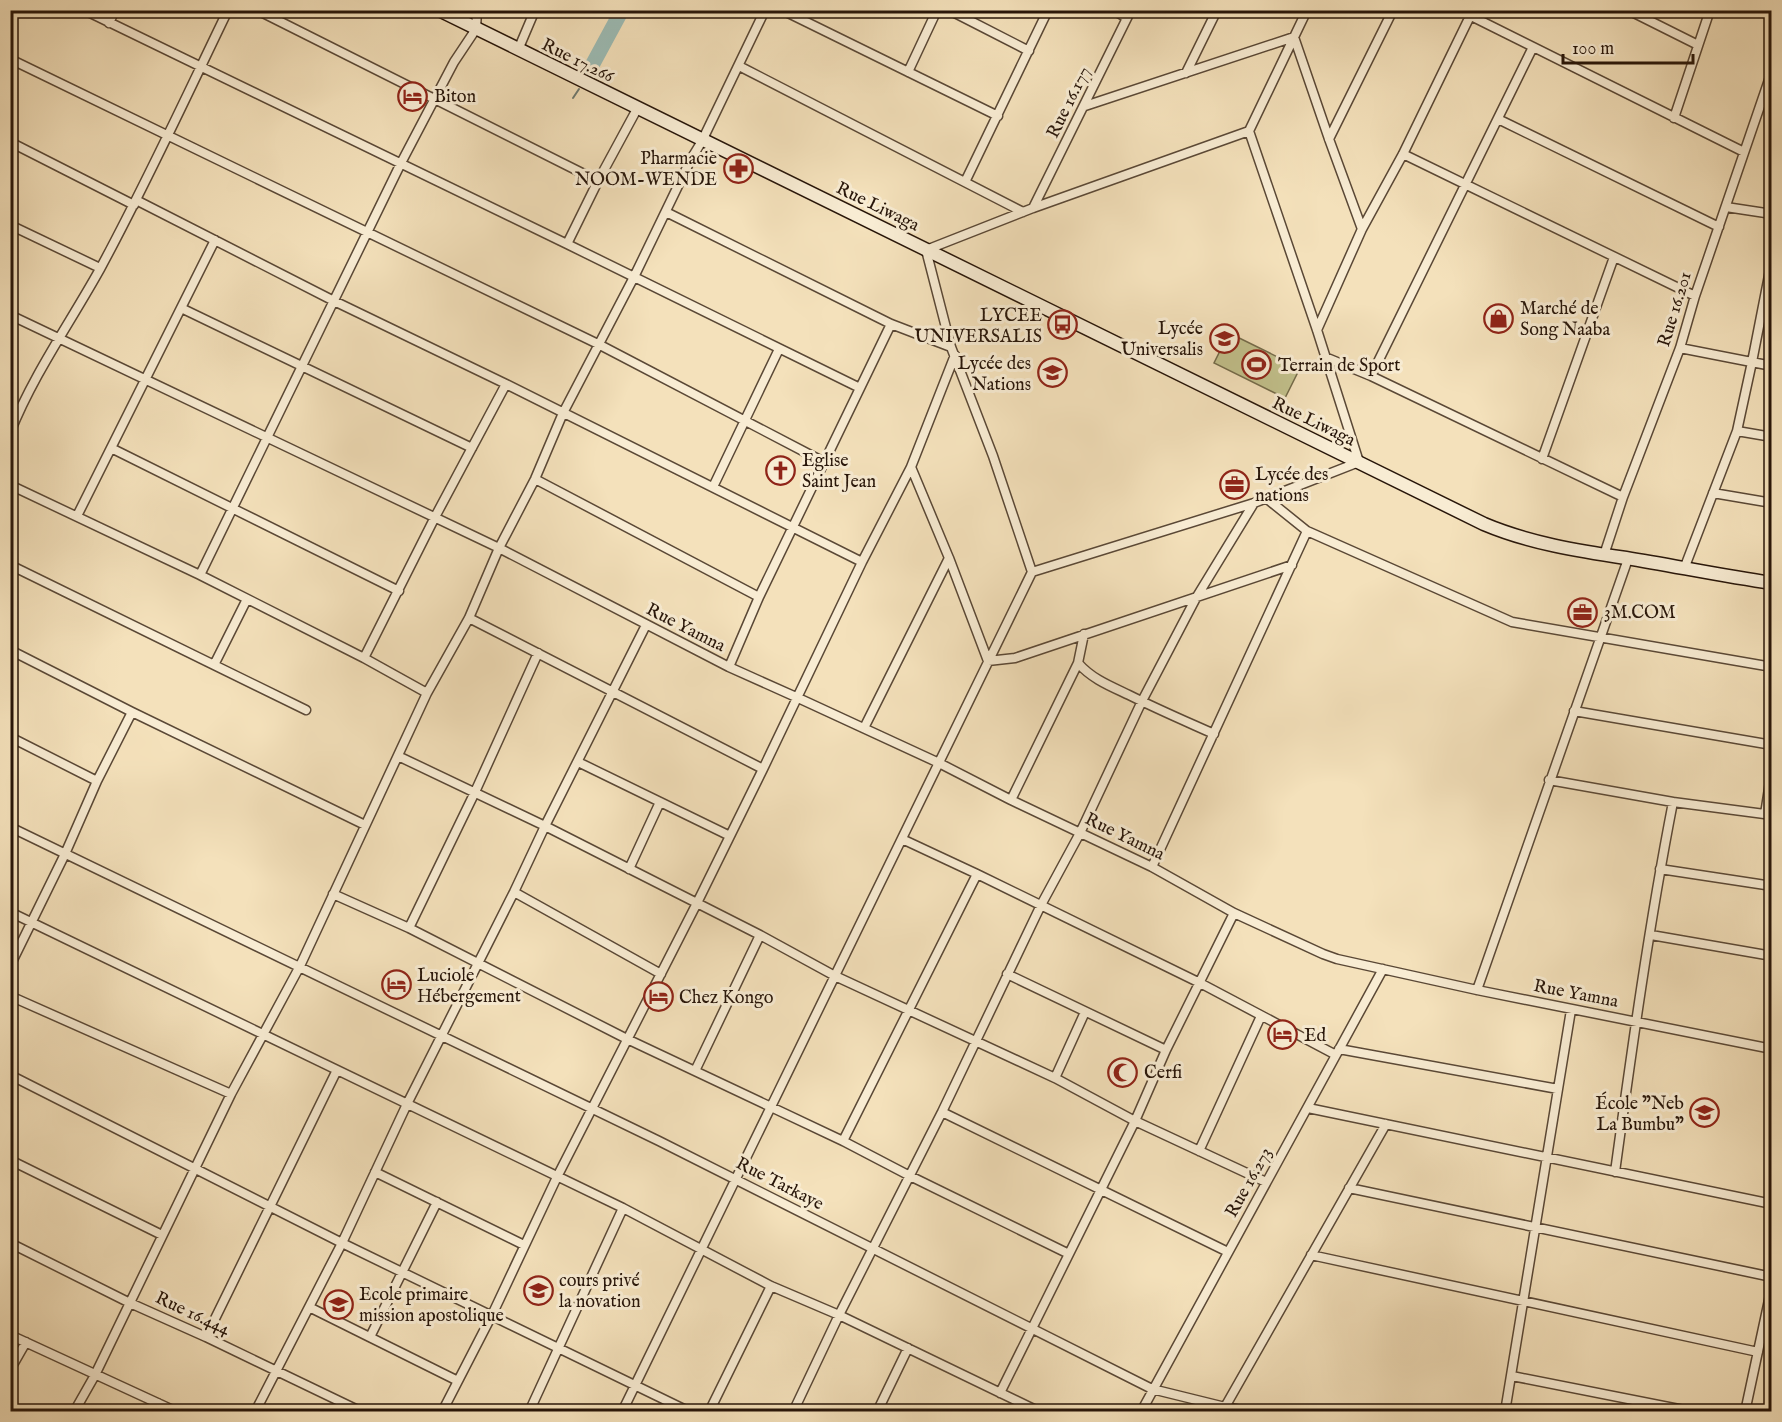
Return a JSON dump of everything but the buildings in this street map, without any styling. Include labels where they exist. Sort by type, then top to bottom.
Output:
[{"type":"main road","name":"Rue 17.266","points":[[439,10],[702,141]]},
{"type":"main road","name":"Rue Liwaga","points":[[702,141],[1508,534],[1604,555],[1772,583]]},
{"type":"street","points":[[84,10],[860,388]]},
{"type":"street","points":[[109,22],[115,10]]},
{"type":"street","points":[[10,433],[40,371],[100,268],[135,202],[228,10]]},
{"type":"street","points":[[256,10],[598,181]]},
{"type":"street","points":[[200,575],[400,163],[454,62],[476,29],[477,10]]},
{"type":"street","points":[[518,50],[535,10]]},
{"type":"street","points":[[74,1412],[95,1375],[231,1095],[300,966],[427,693],[469,618],[499,548],[535,479],[563,413],[600,345],[765,10]]},
{"type":"street","points":[[782,10],[998,116]]},
{"type":"street","points":[[908,72],[937,10]]},
{"type":"street","points":[[949,10],[1029,51]]},
{"type":"street","points":[[965,182],[1048,10]]},
{"type":"street","points":[[1113,10],[1129,14]]},
{"type":"street","points":[[1186,73],[1217,10]]},
{"type":"street","points":[[1032,572],[1254,503],[1359,462],[1249,131],[1307,10]]},
{"type":"street","points":[[1329,139],[1393,10]]},
{"type":"street","points":[[1459,10],[1471,13],[1533,47],[1744,152]]},
{"type":"street","points":[[1628,10],[1698,45]]},
{"type":"street","points":[[1674,118],[1710,10]]},
{"type":"street","points":[[1317,330],[1362,229],[1403,154],[1471,13]]},
{"type":"street","name":"Rue 16.177","points":[[1033,208],[1129,14]]},
{"type":"street","points":[[1085,106],[1294,37]]},
{"type":"street","points":[[1294,37],[1362,229]]},
{"type":"street","points":[[1371,376],[1533,47]]},
{"type":"street","points":[[10,59],[600,345],[824,462]]},
{"type":"street","points":[[739,66],[1023,212]]},
{"type":"street","name":"Rue 16.201","points":[[1604,555],[1623,497],[1680,348],[1695,296],[1772,70]]},
{"type":"street","points":[[567,244],[637,109]]},
{"type":"street","points":[[1498,119],[1719,227]]},
{"type":"street","points":[[622,1412],[1032,572],[993,456],[953,351],[926,250],[1033,208],[1249,131]]},
{"type":"street","points":[[10,142],[216,240],[334,301],[506,384],[862,562]]},
{"type":"street","points":[[1403,154],[1695,296]]},
{"type":"street","points":[[1726,207],[1772,214]]},
{"type":"street","points":[[666,212],[891,324],[953,351]]},
{"type":"street","points":[[10,225],[100,268]]},
{"type":"street","points":[[77,516],[216,240]]},
{"type":"street","points":[[1542,459],[1614,257]]},
{"type":"street","points":[[1684,569],[1737,431],[1772,260]]},
{"type":"street","points":[[181,308],[472,448]]},
{"type":"street","name":"Rue Yamna","points":[[10,315],[499,548],[729,667],[939,763],[1152,867],[1234,913],[1323,954],[1571,1010],[1772,1049]]},
{"type":"street","points":[[729,667],[792,526],[891,324]]},
{"type":"street","points":[[1680,348],[1772,366]]},
{"type":"street","points":[[713,487],[779,349]]},
{"type":"street","points":[[442,1412],[492,1315],[557,1177],[697,903],[862,562],[911,467],[953,351]]},
{"type":"street","points":[[1325,357],[1371,376],[1623,497]]},
{"type":"street","points":[[364,658],[435,517],[506,384]]},
{"type":"street","points":[[1737,431],[1772,437]]},
{"type":"street","points":[[111,448],[399,591]]},
{"type":"street","points":[[911,467],[988,661]]},
{"type":"street","points":[[535,479],[759,597]]},
{"type":"street","points":[[10,485],[200,575],[364,658],[427,693]]},
{"type":"street","points":[[1713,493],[1772,502]]},
{"type":"street","points":[[1266,498],[1307,531],[1512,622],[1772,667]]},
{"type":"street","points":[[793,1412],[839,1315],[942,1112],[1041,905],[1080,832],[1142,701],[1196,598],[1254,503]]},
{"type":"street","points":[[1152,867],[1307,531]]},
{"type":"street","points":[[864,728],[949,558]]},
{"type":"street","points":[[1477,990],[1628,559]]},
{"type":"street","points":[[10,565],[306,710]]},
{"type":"street","points":[[988,661],[1015,658],[1292,565]]},
{"type":"street","points":[[214,665],[247,599]]},
{"type":"street","points":[[469,618],[763,769]]},
{"type":"street","points":[[255,1412],[342,1243],[407,1104],[646,625]]},
{"type":"street","points":[[1011,800],[1078,663],[1084,634]]},
{"type":"street","points":[[10,650],[364,825]]},
{"type":"street","points":[[409,928],[475,792],[538,653]]},
{"type":"street","points":[[1078,663],[1094,678],[1214,734]]},
{"type":"street","points":[[1574,711],[1772,745]]},
{"type":"street","points":[[10,966],[132,712]]},
{"type":"street","points":[[10,737],[97,781]]},
{"type":"street","points":[[398,756],[545,826],[908,1012],[1054,1078],[1135,1121],[1266,1182]]},
{"type":"street","points":[[578,762],[730,836]]},
{"type":"street","points":[[1549,780],[1673,802],[1768,814],[1772,769]]},
{"type":"street","points":[[629,869],[660,802]]},
{"type":"street","points":[[1615,1172],[1635,1022],[1673,802]]},
{"type":"street","name":"Rue Tarkaye","points":[[10,827],[592,1108],[1152,1389],[1251,1412]]},
{"type":"street","points":[[902,839],[1338,1052],[1558,1089]]},
{"type":"street","points":[[1660,869],[1772,886]]},
{"type":"street","points":[[843,1141],[977,874]]},
{"type":"street","points":[[514,892],[661,974]]},
{"type":"street","points":[[333,894],[409,928],[627,1039],[843,1141],[1069,1254]]},
{"type":"street","points":[[10,912],[623,1208],[771,1286],[839,1315],[1040,1412]]},
{"type":"street","points":[[1000,1393],[1135,1121],[1166,1050],[1234,913]]},
{"type":"street","points":[[1651,934],[1772,956]]},
{"type":"street","points":[[695,1071],[760,935]]},
{"type":"street","name":"Rue 16.273","points":[[1141,1412],[1383,969]]},
{"type":"street","points":[[1007,974],[1166,1050]]},
{"type":"street","points":[[10,996],[231,1095]]},
{"type":"street","points":[[1505,1412],[1571,1010]]},
{"type":"street","points":[[1054,1078],[1085,1012]]},
{"type":"street","points":[[1199,1151],[1261,1016]]},
{"type":"street","points":[[206,1337],[337,1070]]},
{"type":"street","points":[[10,1075],[342,1243],[690,1412]]},
{"type":"street","points":[[1308,1108],[1772,1204]]},
{"type":"street","points":[[942,1112],[1228,1252]]},
{"type":"street","points":[[1225,1407],[1386,1124]]},
{"type":"street","points":[[10,1160],[162,1235]]},
{"type":"street","points":[[375,1172],[524,1245]]},
{"type":"street","points":[[1349,1188],[1772,1277]]},
{"type":"street","points":[[370,1337],[437,1202]]},
{"type":"street","points":[[529,1412],[623,1208]]},
{"type":"street","name":"Rue 16.444","points":[[10,1243],[130,1303],[362,1412]]},
{"type":"street","points":[[1311,1255],[1758,1352]]},
{"type":"street","points":[[709,1412],[771,1286]]},
{"type":"street","points":[[1745,1412],[1772,1286]]},
{"type":"street","points":[[309,1307],[458,1381]]},
{"type":"street","points":[[10,1335],[156,1407],[177,1412]]},
{"type":"street","points":[[10,1370],[26,1342]]},
{"type":"street","points":[[877,1412],[908,1348]]},
{"type":"street","points":[[1512,1376],[1694,1412]]},
{"type":"shaded area","name":"Terrain de Sport","points":[[1229,333],[1300,368],[1285,398],[1214,363]]},
{"type":"waterway","points":[[589,71],[622,10]]},
{"type":"waterway","points":[[573,98],[579,89]]},
{"type":"place","name":"Biton","points":[[413,96]]},
{"type":"place","name":"Pharmacie NOOM-WENDE","points":[[738,168]]},
{"type":"place","name":"Marché de Song Naaba","points":[[1499,318]]},
{"type":"place","name":"LYCEE UNIVERSALIS","points":[[1063,325]]},
{"type":"place","name":"Lycée Universalis","points":[[1224,338]]},
{"type":"place","name":"Terrain de Sport","points":[[1257,365]]},
{"type":"place","name":"Lycée des Nations","points":[[1052,373]]},
{"type":"place","name":"Eglise Saint Jean","points":[[781,470]]},
{"type":"place","name":"Lycée des nations","points":[[1234,484]]},
{"type":"place","name":"3M.COM","points":[[1583,612]]},
{"type":"place","name":"Luciole Hébergement","points":[[396,985]]},
{"type":"place","name":"Chez Kongo","points":[[658,997]]},
{"type":"place","name":"Ed","points":[[1283,1035]]},
{"type":"place","name":"Cerfi","points":[[1123,1072]]},
{"type":"place","name":"École \"Neb La Bumbu\"","points":[[1705,1113]]},
{"type":"place","name":"cours privé la novation","points":[[538,1290]]},
{"type":"place","name":"Ecole primaire mission apostolique","points":[[338,1304]]}]
